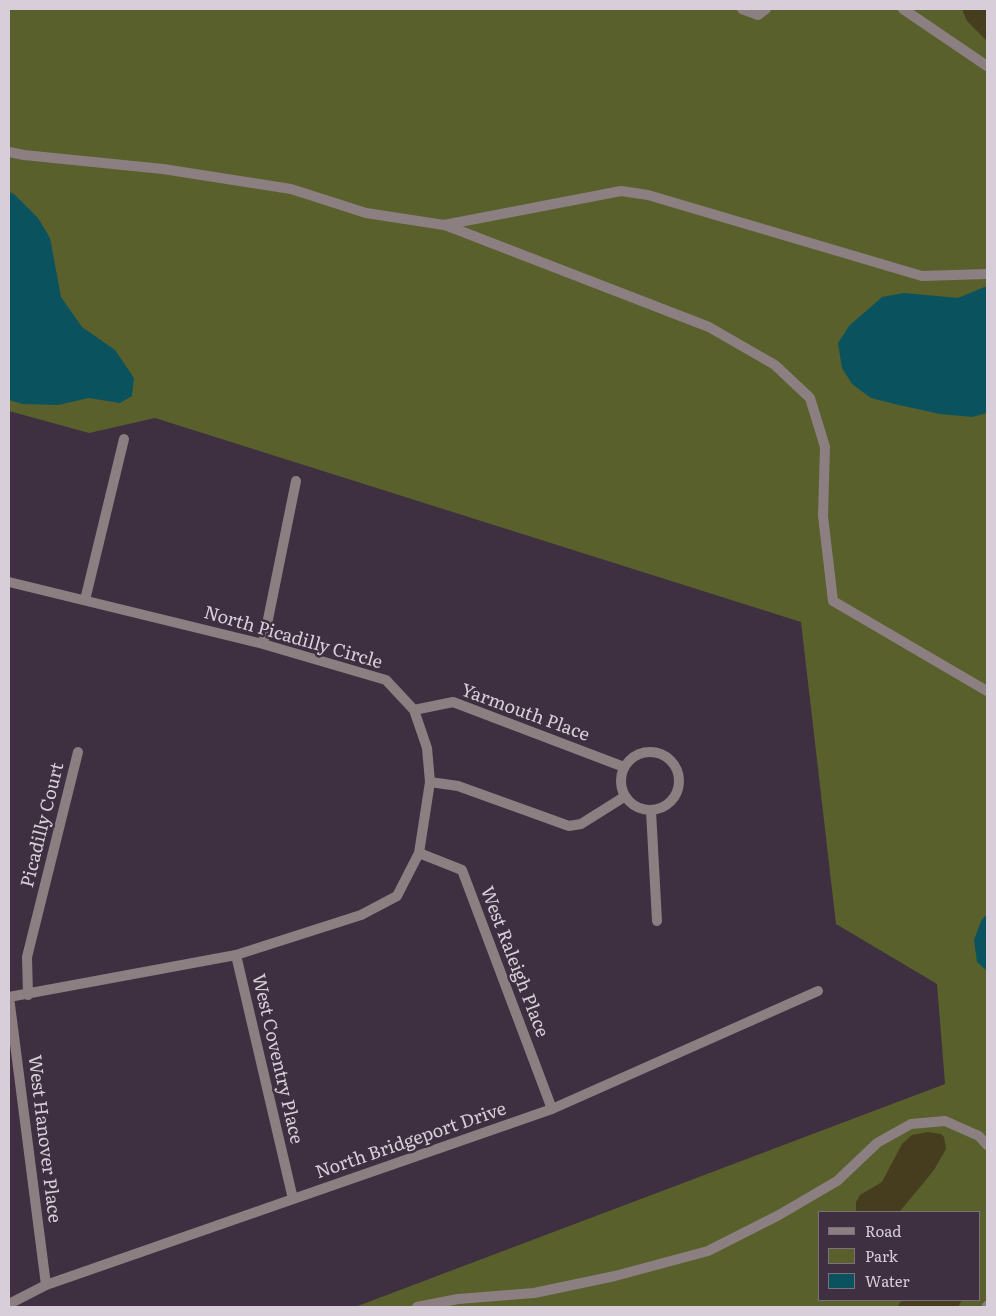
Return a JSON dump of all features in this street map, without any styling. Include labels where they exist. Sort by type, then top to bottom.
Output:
[{"type":"street","points":[[742,9],[758,15],[766,9]]},
{"type":"street","points":[[903,9],[987,66]]},
{"type":"street","points":[[9,152],[163,169],[291,189],[366,213],[444,225],[709,327],[775,365],[810,398],[825,447],[823,516],[833,602],[987,691]]},
{"type":"street","points":[[444,225],[621,191],[648,195],[922,276],[987,274]]},
{"type":"street","points":[[85,600],[124,439]]},
{"type":"street","points":[[263,644],[296,481]]},
{"type":"street","name":"North Picadilly Circle","points":[[9,582],[263,644],[386,680],[414,710],[427,748],[430,782],[425,825],[419,853],[397,896],[361,915],[236,956],[9,997]]},
{"type":"street","name":"Yarmouth Place","points":[[414,710],[453,702],[624,767]]},
{"type":"street","name":"Picadilly Court","points":[[28,995],[27,957],[78,752]]},
{"type":"street","points":[[649,752],[666,757],[673,763],[679,780],[674,797],[660,809],[651,811],[640,809],[624,797],[620,787],[624,767],[630,759],[649,752]]},
{"type":"street","points":[[430,782],[458,786],[569,826],[581,824],[624,797]]},
{"type":"street","points":[[651,811],[657,921]]},
{"type":"street","name":"West Raleigh Place","points":[[419,853],[462,870],[552,1109]]},
{"type":"street","name":"West Coventry Place","points":[[236,956],[293,1199]]},
{"type":"street","name":"North Bridgeport Drive","points":[[9,1304],[46,1284],[552,1109],[818,991]]},
{"type":"street","name":"West Hanover Place","points":[[9,997],[46,1284]]},
{"type":"street","points":[[417,1307],[458,1299],[534,1294],[615,1276],[708,1251],[779,1215],[836,1181],[877,1143],[911,1124],[945,1121],[979,1136],[987,1145]]},
{"type":"green space","points":[[9,9],[987,9],[987,1307],[355,1307],[945,1084],[937,984],[836,924],[801,622],[155,418],[89,433],[9,411]]},
{"type":"sand","points":[[962,9],[987,9],[987,41],[967,21]]},
{"type":"sand","points":[[928,1132],[941,1134],[944,1137],[946,1149],[934,1170],[900,1211],[856,1211],[856,1202],[860,1195],[882,1182],[902,1144],[912,1135]]},
{"type":"sand","points":[[961,1301],[958,1307],[898,1307],[900,1302]]},
{"type":"water","points":[[9,192],[14,194],[38,218],[50,238],[61,297],[82,327],[115,350],[134,378],[132,396],[120,403],[89,398],[58,405],[23,404],[9,400]]},
{"type":"water","points":[[987,286],[987,413],[972,417],[940,414],[871,398],[852,384],[842,368],[838,343],[849,326],[882,297],[904,293],[958,298]]},
{"type":"water","points":[[987,914],[987,971],[977,962],[974,940],[981,921]]}]
